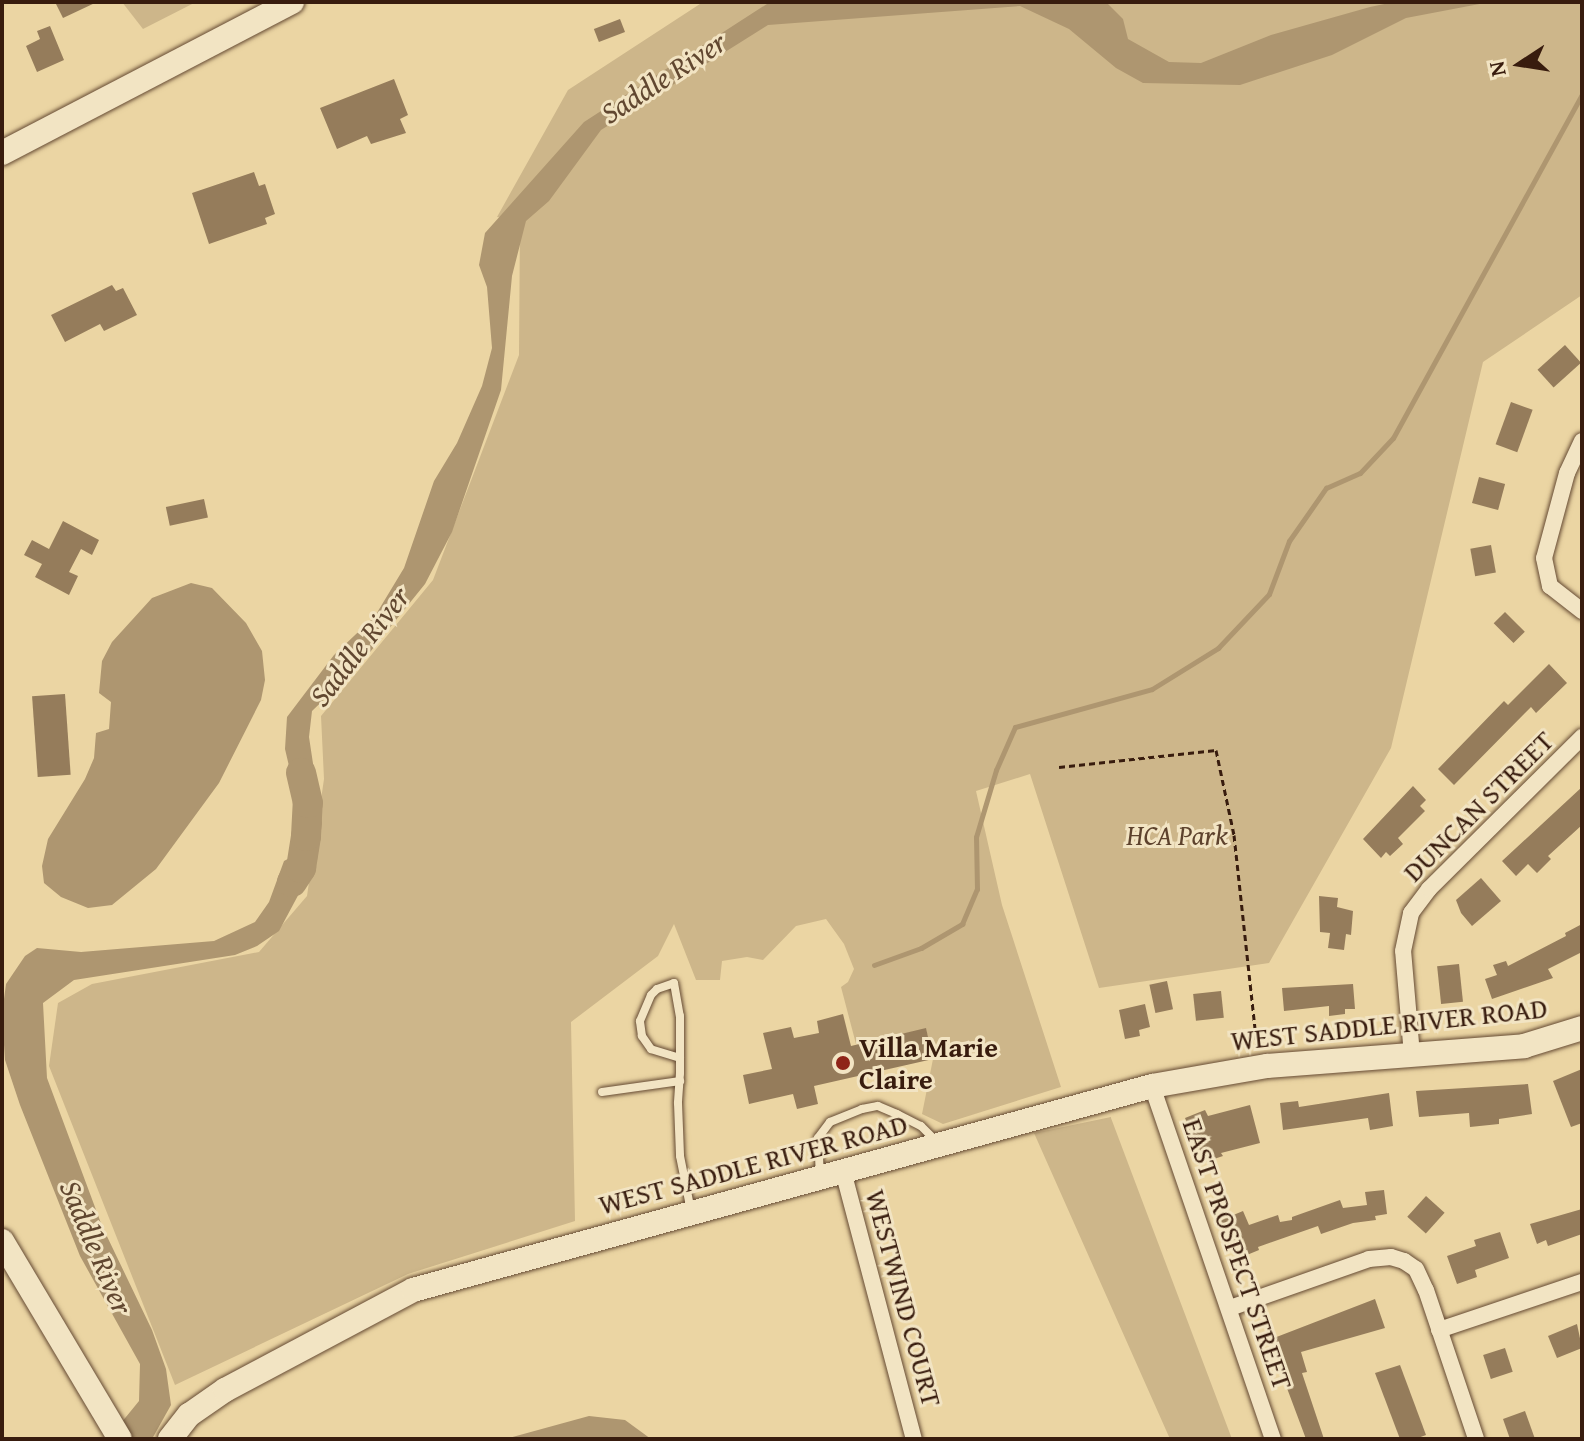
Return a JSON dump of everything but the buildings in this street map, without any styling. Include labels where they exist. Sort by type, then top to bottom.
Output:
[{"type":"street","points":[[2,153],[292,2]]},
{"type":"street","points":[[1582,441],[1567,473],[1544,558],[1550,586],[1582,611]]},
{"type":"street","name":"DUNCAN STREET","points":[[1412,1055],[1403,951],[1411,913],[1429,889],[1582,737]]},
{"type":"street","name":"WEST SADDLE RIVER ROAD","points":[[170,1439],[189,1415],[225,1390],[413,1290],[1152,1086],[1259,1067],[1524,1046],[1582,1028]]},
{"type":"street","name":"EAST PROSPECT STREET","points":[[1152,1086],[1273,1439]]},
{"type":"street","name":"WESTWIND COURT","points":[[832,1175],[914,1439]]},
{"type":"street","points":[[2,1241],[120,1439]]},
{"type":"street","points":[[1230,1308],[1369,1259],[1391,1257],[1416,1269],[1476,1439]]},
{"type":"street","points":[[1439,1330],[1582,1282]]},
{"type":"lane","points":[[680,1058],[651,1049],[642,1036],[640,1021],[651,995],[674,983],[680,1016],[680,1058],[680,1156],[691,1212]]},
{"type":"lane","points":[[602,1092],[680,1081]]},
{"type":"lane","points":[[832,1175],[818,1138],[830,1122],[862,1109],[878,1106],[897,1114],[921,1126],[940,1145]]},
{"type":"path","points":[[1059,767],[1216,750],[1234,835],[1259,1067]]},
{"type":"green space","points":[[122,2],[196,2],[143,29]]},
{"type":"green space","name":"HCA Park","points":[[703,2],[1582,2],[1582,295],[1483,362],[1391,748],[1269,963],[1099,988],[1030,774],[976,791],[1002,905],[1061,1087],[943,1124],[922,1114],[933,1059],[926,1029],[856,1044],[841,987],[848,982],[854,969],[844,944],[826,919],[796,926],[763,960],[747,957],[722,961],[720,980],[696,980],[674,924],[658,956],[571,1022],[575,1221],[408,1274],[175,1385],[49,1066],[58,1003],[92,984],[259,952],[307,896],[324,779],[321,716],[433,580],[519,355],[520,219],[497,217],[568,90]]},
{"type":"green space","points":[[1111,1117],[1232,1439],[1170,1439],[1034,1133]]},
{"type":"water","points":[[770,2],[1106,2],[1123,19],[1128,39],[1169,62],[1201,63],[1271,35],[1370,7],[1394,2],[1490,2],[1406,18],[1332,55],[1240,85],[1143,83],[1116,68],[1069,29],[1020,6],[768,25],[601,130],[549,201],[526,221],[512,276],[501,390],[452,532],[425,584],[358,667],[312,711],[309,737],[322,823],[317,860],[279,931],[257,946],[235,955],[74,980],[43,1003],[47,1078],[102,1226],[152,1330],[166,1369],[171,1405],[152,1439],[108,1439],[139,1401],[140,1364],[80,1256],[20,1105],[5,1060],[2,1014],[6,984],[25,956],[37,948],[81,952],[214,941],[255,922],[269,902],[284,861],[297,854],[307,841],[306,810],[296,796],[285,749],[287,717],[334,655],[375,616],[404,568],[434,481],[457,443],[482,386],[492,348],[487,287],[479,265],[485,233],[584,122]]},
{"type":"water","points":[[191,583],[212,588],[246,623],[262,651],[265,680],[261,700],[219,783],[156,869],[112,905],[88,908],[61,897],[44,883],[42,866],[48,839],[85,779],[94,758],[96,733],[109,729],[111,702],[99,693],[102,661],[112,642],[152,598]]},
{"type":"water","points":[[589,1416],[625,1420],[651,1439],[505,1439]]},
{"type":"waterway","points":[[874,965],[921,948],[962,924],[977,889],[976,837],[996,770],[1015,727],[1152,689],[1218,648],[1269,594],[1289,541],[1326,488],[1360,473],[1393,438],[1582,94]]},
{"type":"waterway","name":"Saddle River","points":[[292,882],[301,868],[306,836],[308,803],[301,773]]},
{"type":"place","name":"Villa Marie Claire","points":[[843,1063]]}]
